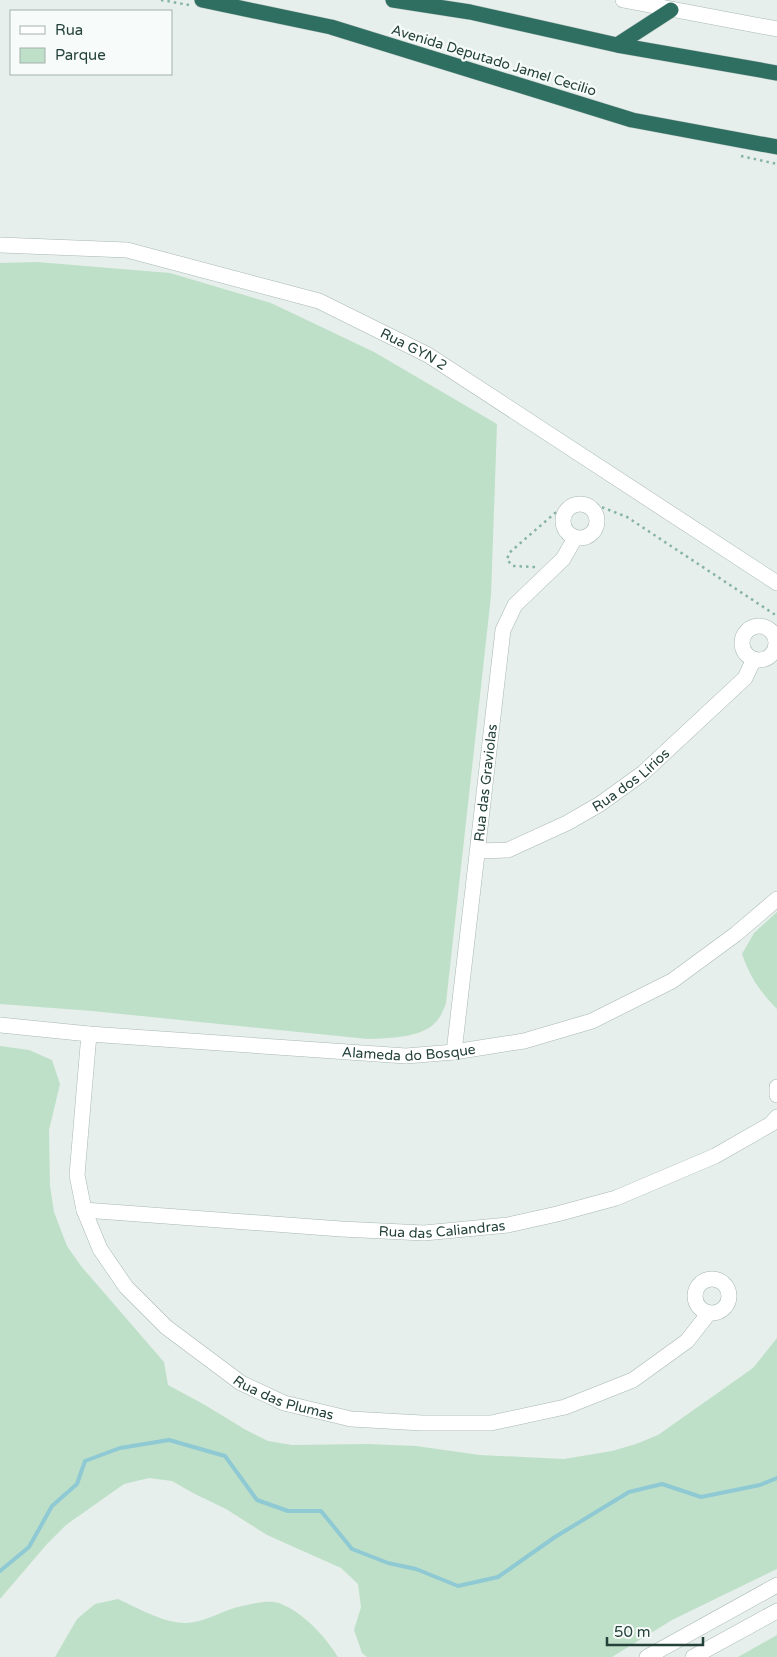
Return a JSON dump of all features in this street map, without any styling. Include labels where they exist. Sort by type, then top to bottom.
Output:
[{"type":"highway","name":"Avenida Deputado Jamel Cecilio","points":[[202,0],[330,27],[632,120],[777,147]]},
{"type":"highway","name":"Avenida Deputado Jamel Cecilio","points":[[393,0],[470,12],[617,45],[777,73]]},
{"type":"highway","points":[[450,0],[470,12]]},
{"type":"highway","points":[[617,45],[671,10]]},
{"type":"street","points":[[623,0],[777,29]]},
{"type":"street","name":"Rua GYN 2","points":[[0,245],[127,250],[319,301],[428,355],[777,583]]},
{"type":"street","name":"Rua das Graviolas","points":[[454,1052],[503,630],[515,605],[562,559],[575,538]]},
{"type":"street","name":"Rua dos Lírios","points":[[478,851],[508,850],[567,823],[600,804],[643,773],[745,678],[754,659]]},
{"type":"street","name":"Alameda do Bosque","points":[[0,1025],[88,1034],[406,1056],[454,1052],[524,1041],[592,1021],[672,981],[736,934],[777,899]]},
{"type":"street","name":"Rua das Plumas","points":[[88,1034],[78,1174],[84,1210],[100,1249],[126,1287],[166,1328],[241,1383],[284,1403],[351,1418],[422,1423],[491,1423],[565,1407],[633,1380],[687,1341],[709,1313]]},
{"type":"street","points":[[777,1087],[777,1095]]},
{"type":"street","name":"Rua das Caliandras","points":[[84,1210],[341,1229],[424,1232],[508,1225],[616,1198],[715,1156],[771,1124],[777,1117]]},
{"type":"street","points":[[647,1657],[777,1585]]},
{"type":"street","points":[[693,1657],[777,1611]]},
{"type":"path","points":[[555,566],[513,566],[507,560],[510,553],[555,513],[574,502],[591,503],[627,517],[777,616]]},
{"type":"green space","points":[[37,262],[170,273],[271,303],[374,352],[497,424],[491,596],[446,1003],[439,1018],[426,1030],[407,1036],[368,1039],[92,1011],[0,1004],[0,263]]},
{"type":"green space","points":[[777,912],[777,1009],[756,984],[742,954],[754,933]]},
{"type":"green space","points":[[0,1046],[29,1050],[52,1060],[60,1084],[49,1130],[50,1186],[54,1212],[67,1246],[81,1266],[164,1362],[168,1385],[268,1441],[292,1445],[367,1444],[416,1446],[480,1455],[564,1459],[612,1451],[658,1435],[753,1368],[777,1338],[777,1569],[672,1620],[612,1657],[367,1657],[362,1653],[354,1630],[361,1607],[358,1584],[341,1568],[267,1535],[226,1509],[172,1481],[149,1478],[124,1484],[66,1525],[47,1544],[0,1599]]},
{"type":"green space","points":[[118,1599],[143,1611],[179,1623],[199,1621],[251,1604],[262,1602],[279,1603],[297,1613],[313,1626],[338,1657],[55,1657],[77,1619],[95,1604]]},
{"type":"green space","points":[[777,1635],[777,1657],[738,1657]]},
{"type":"waterway","points":[[0,1571],[29,1547],[52,1506],[77,1484],[85,1461],[120,1448],[169,1440],[225,1456],[257,1500],[288,1511],[321,1511],[352,1549],[388,1563],[416,1569],[458,1586],[498,1577],[555,1537],[629,1492],[662,1484],[701,1497],[760,1485],[777,1478]]}]
